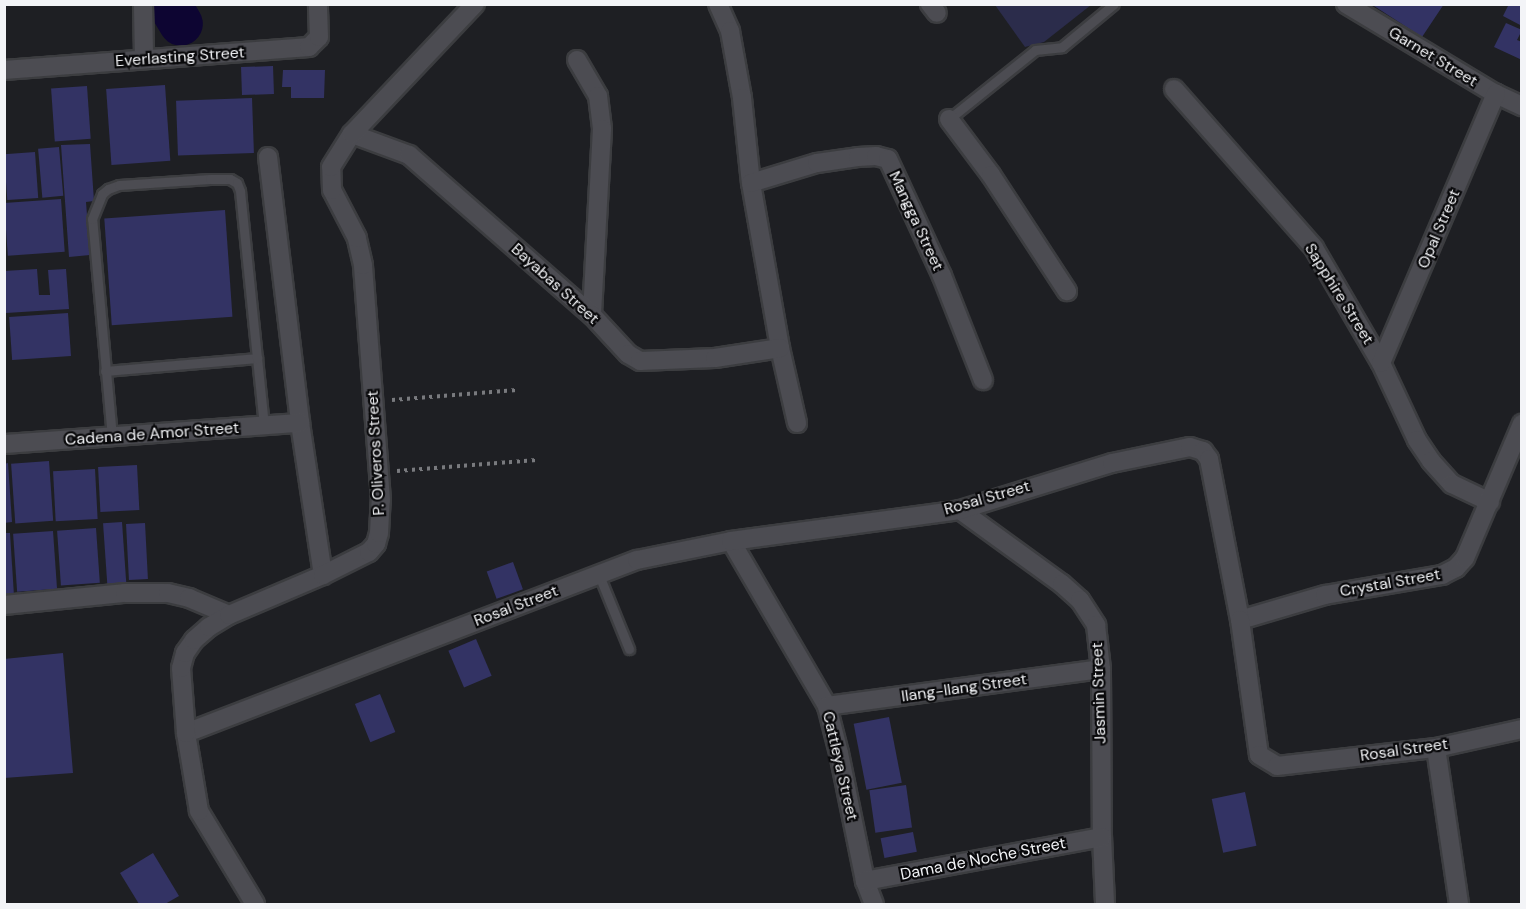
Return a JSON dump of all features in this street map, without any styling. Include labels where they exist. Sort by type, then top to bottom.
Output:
[{"type":"street","points":[[143,4],[144,58]]},
{"type":"street","name":"Everlasting Street","points":[[4,70],[309,47],[319,37],[318,4]]},
{"type":"street","name":"P. Oliveros Street","points":[[255,904],[199,811],[186,733],[181,668],[185,653],[194,639],[229,615],[323,575],[369,552],[376,544],[381,500],[363,265],[357,238],[332,190],[331,167],[352,134],[475,4]]},
{"type":"street","points":[[718,4],[730,31],[740,87],[751,183],[780,348],[798,423]]},
{"type":"street","name":"Garnet Street","points":[[1346,4],[1496,94],[1521,106]]},
{"type":"street","points":[[577,60],[598,96],[602,129],[592,315]]},
{"type":"street","name":"Sapphire Street","points":[[1174,89],[1314,248],[1381,363],[1417,440],[1431,461],[1452,484],[1490,502]]},
{"type":"street","name":"Opal Street","points":[[1381,363],[1496,94]]},
{"type":"street","points":[[949,119],[991,175],[1067,291]]},
{"type":"street","name":"Bayabas Street","points":[[352,134],[409,155],[592,315],[628,354],[640,361],[715,358],[780,348]]},
{"type":"street","name":"Mangga Street","points":[[751,183],[817,163],[858,157],[876,156],[888,159],[942,276],[983,380]]},
{"type":"street","points":[[268,157],[300,423],[323,575]]},
{"type":"street","name":"Cadena de Amor Street","points":[[4,444],[300,423]]},
{"type":"street","name":"Crystal Street","points":[[1240,620],[1325,595],[1442,575],[1455,568],[1465,558],[1521,424]]},
{"type":"street","name":"Rosal Street","points":[[186,733],[637,560],[731,541],[960,510],[1112,463],[1190,447],[1203,451],[1209,459],[1240,620],[1259,755],[1268,763],[1277,766],[1436,748],[1521,729]]},
{"type":"street","name":"Jasmin Street","points":[[960,510],[1080,600],[1096,625],[1101,669],[1102,837],[1105,904]]},
{"type":"street","name":"Cattleya Street","points":[[731,541],[827,706],[865,881],[874,904]]},
{"type":"street","points":[[4,605],[125,593],[168,593],[189,598],[229,615]]},
{"type":"street","name":"Ilang-Ilang Street","points":[[827,706],[1101,669]]},
{"type":"street","points":[[1436,748],[1459,904]]},
{"type":"street","name":"Dama de Noche Street","points":[[865,881],[1102,837]]},
{"type":"lane","points":[[949,119],[1035,50],[1062,47],[1114,4]]},
{"type":"lane","points":[[112,437],[92,219],[102,194],[119,186],[210,179],[230,179],[237,183],[240,191],[264,426]]},
{"type":"lane","points":[[105,371],[257,358]]},
{"type":"lane","points":[[599,574],[629,649]]},
{"type":"path","points":[[373,401],[517,390]]},
{"type":"path","points":[[378,473],[537,460]]},
{"type":"shaded area","points":[[995,5],[1091,5],[1044,42],[1025,47]]},
{"type":"building","points":[[1371,4],[1444,4],[1422,37]]},
{"type":"building","points":[[1509,4],[1522,4],[1522,26],[1503,16]]},
{"type":"building","points":[[1506,23],[1522,30],[1517,40],[1522,42],[1522,60],[1494,47]]},
{"type":"building","points":[[273,66],[274,94],[242,95],[241,67]]},
{"type":"building","points":[[283,70],[325,70],[324,98],[291,98],[291,87],[282,87]]},
{"type":"building","points":[[165,85],[170,161],[111,165],[106,89]]},
{"type":"building","points":[[87,86],[91,139],[55,141],[51,89]]},
{"type":"building","points":[[252,98],[254,153],[178,156],[176,101]]},
{"type":"building","points":[[90,144],[94,201],[86,202],[90,255],[69,257],[61,145]]},
{"type":"building","points":[[59,147],[63,196],[42,198],[38,149]]},
{"type":"building","points":[[35,152],[38,198],[7,200],[4,154]]},
{"type":"building","points":[[61,199],[65,252],[8,256],[4,203]]},
{"type":"building","points":[[225,210],[232,317],[112,325],[104,218]]},
{"type":"building","points":[[37,269],[39,295],[50,295],[48,270],[66,269],[69,309],[6,313],[4,271]]},
{"type":"building","points":[[68,313],[71,356],[12,360],[9,317]]},
{"type":"building","points":[[49,461],[53,521],[15,524],[11,464]]},
{"type":"building","points":[[8,463],[12,522],[4,523],[4,464]]},
{"type":"building","points":[[137,465],[139,510],[100,512],[98,467]]},
{"type":"building","points":[[95,469],[98,519],[56,521],[53,471]]},
{"type":"building","points":[[122,522],[126,584],[107,585],[103,523]]},
{"type":"building","points":[[145,523],[148,579],[129,580],[126,524]]},
{"type":"building","points":[[96,528],[100,583],[61,586],[57,531]]},
{"type":"building","points":[[53,531],[57,589],[17,592],[13,534]]},
{"type":"building","points":[[4,533],[10,533],[14,596],[4,596]]},
{"type":"building","points":[[513,562],[523,589],[497,599],[487,572]]},
{"type":"building","points":[[476,639],[492,676],[464,688],[448,651]]},
{"type":"building","points":[[63,653],[73,773],[4,778],[4,659]]},
{"type":"building","points":[[380,694],[395,732],[370,742],[355,704]]},
{"type":"building","points":[[889,717],[902,783],[866,790],[854,724]]},
{"type":"building","points":[[906,785],[912,828],[875,833],[869,790]]},
{"type":"building","points":[[1245,792],[1256,846],[1223,853],[1212,799]]},
{"type":"building","points":[[913,832],[917,852],[884,858],[881,838]]},
{"type":"building","points":[[153,853],[179,896],[165,904],[139,904],[120,873]]},
{"type":"waterway","points":[[169,4],[181,24]]}]
